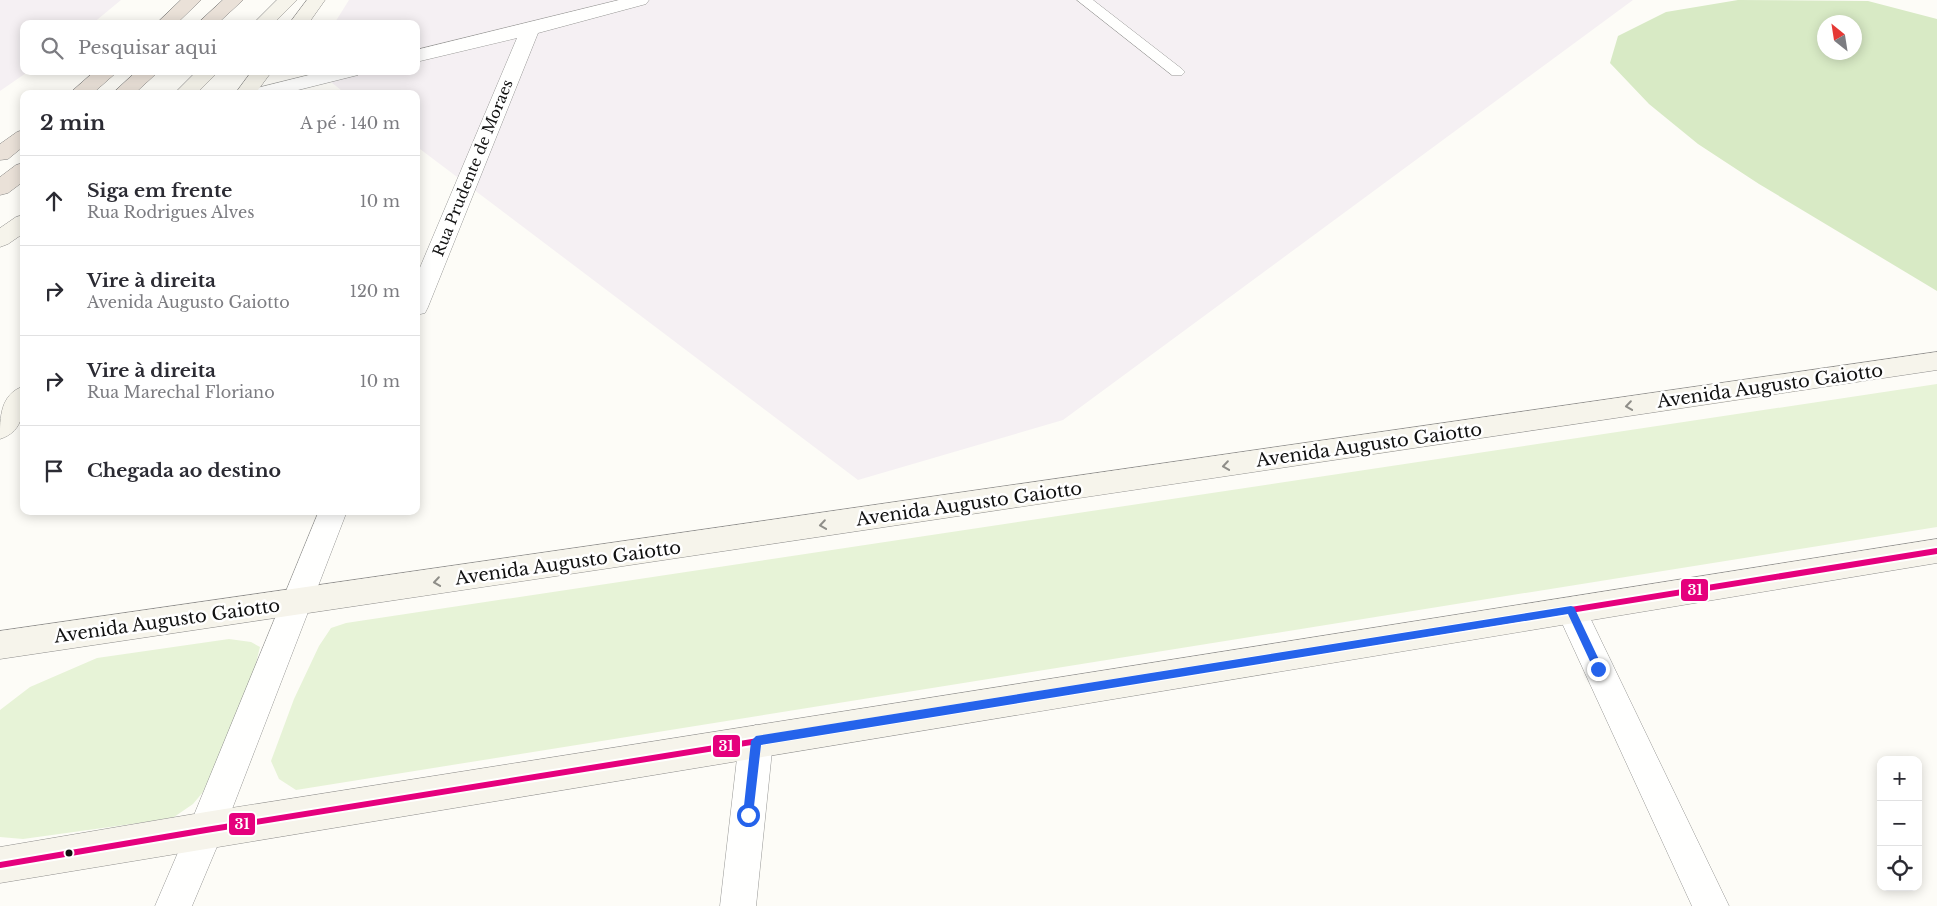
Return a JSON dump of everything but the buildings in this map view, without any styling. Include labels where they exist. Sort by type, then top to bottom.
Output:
[{"type":"highway","points":[[170,20],[192,0]]},
{"type":"highway","points":[[211,20],[234,0]]},
{"type":"highway","points":[[84,90],[103,75]]},
{"type":"highway","points":[[127,90],[144,75]]},
{"type":"highway","points":[[0,154],[20,139]]},
{"type":"highway","points":[[0,188],[20,173]]},
{"type":"street","points":[[266,20],[288,0]]},
{"type":"street","points":[[301,20],[316,0]]},
{"type":"street","points":[[420,55],[640,0]]},
{"type":"street","name":"Rua Prudente de Moraes","points":[[420,297],[530,29]]},
{"type":"street","points":[[188,90],[205,75]]},
{"type":"street","points":[[248,90],[259,75]]},
{"type":"street","points":[[273,90],[334,75]]},
{"type":"street","points":[[0,239],[20,225]]},
{"type":"street","name":"Avenida Augusto Gaiotto","points":[[0,645],[1937,361]]},
{"type":"street","points":[[0,428],[20,401]]},
{"type":"street","points":[[173,906],[206,830],[331,515]]},
{"type":"street","points":[[0,864],[1937,551]]},
{"type":"street","points":[[1571,610],[1711,906]]},
{"type":"street","points":[[738,906],[756,741]]},
{"type":"lane","points":[[1084,0],[1177,72]]},
{"type":"shaded area","points":[[0,0],[121,0],[97,20],[20,20],[20,75],[23,75],[0,91]]},
{"type":"shaded area","points":[[349,0],[1633,0],[1063,420],[858,480],[420,149],[420,90],[341,90],[322,75],[420,75],[420,20],[336,20]]},
{"type":"green space","points":[[1738,0],[1868,1],[1937,19],[1937,291],[1759,184],[1698,144],[1649,104],[1610,63],[1618,36],[1666,12]]},
{"type":"green space","points":[[1937,384],[1937,527],[296,790],[279,779],[271,761],[294,699],[319,646],[331,628],[346,623]]},
{"type":"green space","points":[[229,639],[251,642],[260,647],[252,679],[225,744],[203,792],[193,804],[174,817],[146,822],[23,839],[0,837],[0,710],[30,687],[97,658]]},
{"type":"transit line","name":"31","points":[[0,865],[206,830],[1937,551]]},
{"type":"route","points":[[748,815],[756,741],[1571,610],[1598,669]]}]
